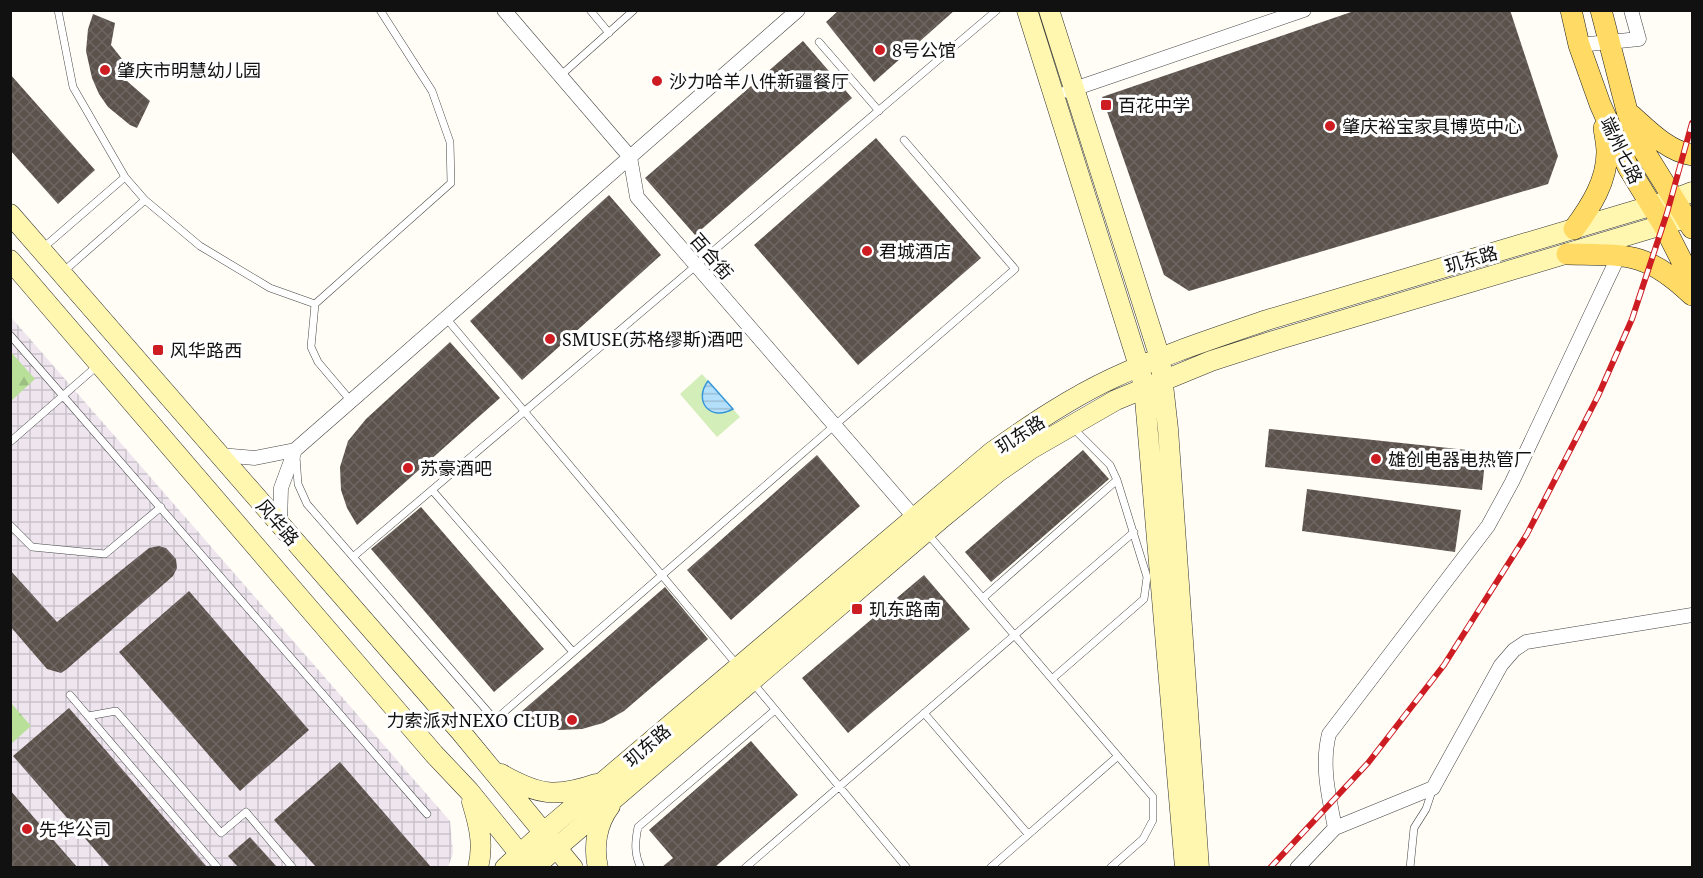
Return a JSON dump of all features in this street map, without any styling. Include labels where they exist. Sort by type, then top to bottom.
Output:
[{"type":"main road","points":[[1027,10],[1144,387],[1185,867]]},
{"type":"main road","points":[[1049,10],[1160,358],[1168,429],[1199,867]]},
{"type":"main road","name":"端州七路","points":[[1571,10],[1579,45],[1600,104],[1628,167],[1664,226],[1692,281]]},
{"type":"main road","name":"端州七路","points":[[1601,10],[1628,111],[1641,146],[1683,196],[1691,220]]},
{"type":"main road","points":[[1574,229],[1601,186],[1607,152],[1600,104]]},
{"type":"main road","points":[[1628,111],[1656,137],[1683,154],[1692,155]]},
{"type":"main road","name":"玑东路","points":[[550,839],[623,789],[745,674],[920,524],[992,452],[1025,429],[1110,380],[1139,366],[1267,320],[1683,196]]},
{"type":"main road","name":"风华路","points":[[10,214],[460,731],[573,867]]},
{"type":"main road","name":"玑东路","points":[[920,524],[1071,425],[1144,387],[1273,341],[1628,235],[1691,220]]},
{"type":"main road","points":[[1567,254],[1636,257],[1665,271],[1692,295]]},
{"type":"main road","name":"风华路","points":[[10,260],[434,754],[469,791],[522,864]]},
{"type":"main road","name":"玑东路","points":[[522,864],[550,839],[604,781],[745,674]]},
{"type":"main road","points":[[434,754],[460,731]]},
{"type":"main road","points":[[491,768],[518,784],[554,793],[573,792],[604,781]]},
{"type":"main road","points":[[598,867],[598,831],[603,815],[623,789]]},
{"type":"main road","points":[[469,791],[481,830],[482,854],[478,867]]},
{"type":"street","points":[[504,10],[630,157]]},
{"type":"street","points":[[280,524],[281,488],[295,450],[798,10]]},
{"type":"street","points":[[1054,96],[1280,15],[1305,10]]},
{"type":"street","points":[[1579,45],[1639,39],[1631,10]]},
{"type":"street","name":"百合街","points":[[630,157],[637,196],[920,524]]},
{"type":"street","points":[[1335,828],[1325,770],[1325,750],[1329,734],[1488,526],[1512,482],[1619,255]]},
{"type":"street","points":[[220,455],[255,458],[295,450]]},
{"type":"street","points":[[1297,867],[1335,828],[1433,788],[1501,665],[1514,650],[1526,642],[1692,615]]},
{"type":"lane","points":[[58,10],[73,87],[125,177],[145,200],[200,246],[270,288],[315,304]]},
{"type":"lane","points":[[351,401],[318,362],[311,347],[315,304],[451,183],[450,142],[432,91],[380,10]]},
{"type":"lane","points":[[590,10],[609,33]]},
{"type":"lane","points":[[560,76],[634,10]]},
{"type":"lane","points":[[353,557],[997,10]]},
{"type":"lane","points":[[819,42],[879,111]]},
{"type":"lane","points":[[295,450],[298,484],[307,504],[495,720],[1015,269],[904,140]]},
{"type":"lane","points":[[42,250],[125,177]]},
{"type":"lane","points":[[62,273],[145,200]]},
{"type":"lane","points":[[446,318],[908,867]]},
{"type":"lane","points":[[10,335],[427,814]]},
{"type":"lane","points":[[10,442],[99,364]]},
{"type":"lane","points":[[1052,679],[1144,599],[1147,577],[1117,480],[1110,465],[1071,425]]},
{"type":"lane","points":[[983,598],[1117,480]]},
{"type":"lane","points":[[432,490],[573,652]]},
{"type":"lane","points":[[10,525],[32,548],[105,554],[160,507]]},
{"type":"lane","points":[[920,524],[1153,797],[1153,820],[1143,838],[1110,867]]},
{"type":"lane","points":[[751,866],[1134,532]]},
{"type":"lane","points":[[70,695],[218,867]]},
{"type":"lane","points":[[641,867],[637,859],[635,843],[638,827],[775,710]]},
{"type":"lane","points":[[88,716],[116,711],[221,833],[246,812],[293,867]]},
{"type":"lane","points":[[924,713],[1028,834]]},
{"type":"lane","points":[[990,867],[1118,756]]},
{"type":"lane","points":[[1410,867],[1414,828],[1426,809],[1433,788]]},
{"type":"shaded area","points":[[10,316],[450,821],[453,853],[448,867],[11,867]]},
{"type":"green space","points":[[10,351],[35,379],[11,401],[10,401]]},
{"type":"green space","points":[[702,374],[708,381],[704,386],[727,413],[733,409],[740,417],[717,437],[680,394]]},
{"type":"green space","points":[[11,703],[31,726],[10,744]]},
{"type":"water","points":[[708,381],[733,409],[717,413],[706,407],[702,396]]},
{"type":"building","points":[[839,10],[955,10],[874,82],[826,22]]},
{"type":"building","name":"肇庆裕宝家具博览中心","points":[[1357,10],[1510,10],[1558,156],[1548,184],[1189,291],[1164,275],[1102,97]]},
{"type":"building","name":"肇庆市明慧幼儿园","points":[[93,14],[115,23],[111,45],[122,59],[120,75],[150,101],[137,128],[108,107],[92,78],[86,51],[88,29]]},
{"type":"building","points":[[803,41],[852,98],[695,235],[645,178]]},
{"type":"building","points":[[10,74],[95,170],[58,204],[10,150]]},
{"type":"building","name":"君城酒店","points":[[876,138],[981,258],[858,365],[754,245]]},
{"type":"building","points":[[609,195],[661,255],[522,380],[470,321]]},
{"type":"building","points":[[450,342],[500,398],[357,525],[347,508],[341,490],[340,467],[348,441],[366,419]]},
{"type":"building","name":"雄创电器电热管厂","points":[[1269,429],[1486,452],[1482,490],[1265,467]]},
{"type":"building","points":[[1083,450],[1109,479],[991,582],[965,552]]},
{"type":"building","points":[[817,455],[860,506],[731,620],[687,570]]},
{"type":"building","points":[[1307,489],[1461,510],[1455,552],[1302,531]]},
{"type":"building","points":[[421,507],[544,649],[494,692],[371,549]]},
{"type":"building","points":[[159,546],[166,548],[176,559],[177,568],[173,576],[61,673],[47,669],[10,626],[10,570],[57,622],[149,548]]},
{"type":"building","points":[[924,575],[970,629],[848,733],[802,678]]},
{"type":"building","points":[[665,587],[708,639],[624,711],[603,723],[582,729],[559,730],[537,722],[521,712]]},
{"type":"building","points":[[189,591],[309,730],[240,791],[119,652]]},
{"type":"building","points":[[69,708],[207,867],[110,867],[13,756]]},
{"type":"building","points":[[751,741],[798,795],[715,867],[662,867],[673,858],[649,830]]},
{"type":"building","points":[[340,762],[431,867],[316,867],[274,820]]},
{"type":"building","name":"先华公司","points":[[10,790],[77,867],[10,867]]},
{"type":"building","points":[[250,837],[277,867],[238,867],[228,856]]},
{"type":"railway","points":[[1270,868],[1368,763],[1444,665],[1527,534],[1598,396],[1632,319],[1667,213],[1692,123]]},
{"type":"place","name":"8号公馆","points":[[880,50]]},
{"type":"place","name":"肇庆市明慧幼儿园","points":[[105,70]]},
{"type":"place","name":"沙力哈羊八件新疆餐厅","points":[[657,81]]},
{"type":"place","name":"百花中学","points":[[1106,105]]},
{"type":"place","name":"肇庆裕宝家具博览中心","points":[[1330,126]]},
{"type":"place","name":"君城酒店","points":[[867,251]]},
{"type":"place","name":"SMUSE(苏格缪斯)酒吧","points":[[550,339]]},
{"type":"place","name":"风华路西","points":[[158,350]]},
{"type":"place","name":"雄创电器电热管厂","points":[[1376,459]]},
{"type":"place","name":"苏豪酒吧","points":[[408,468]]},
{"type":"place","name":"玑东路南","points":[[857,609]]},
{"type":"place","name":"力索派对NEXO CLUB","points":[[572,720]]},
{"type":"place","name":"先华公司","points":[[27,829]]}]
